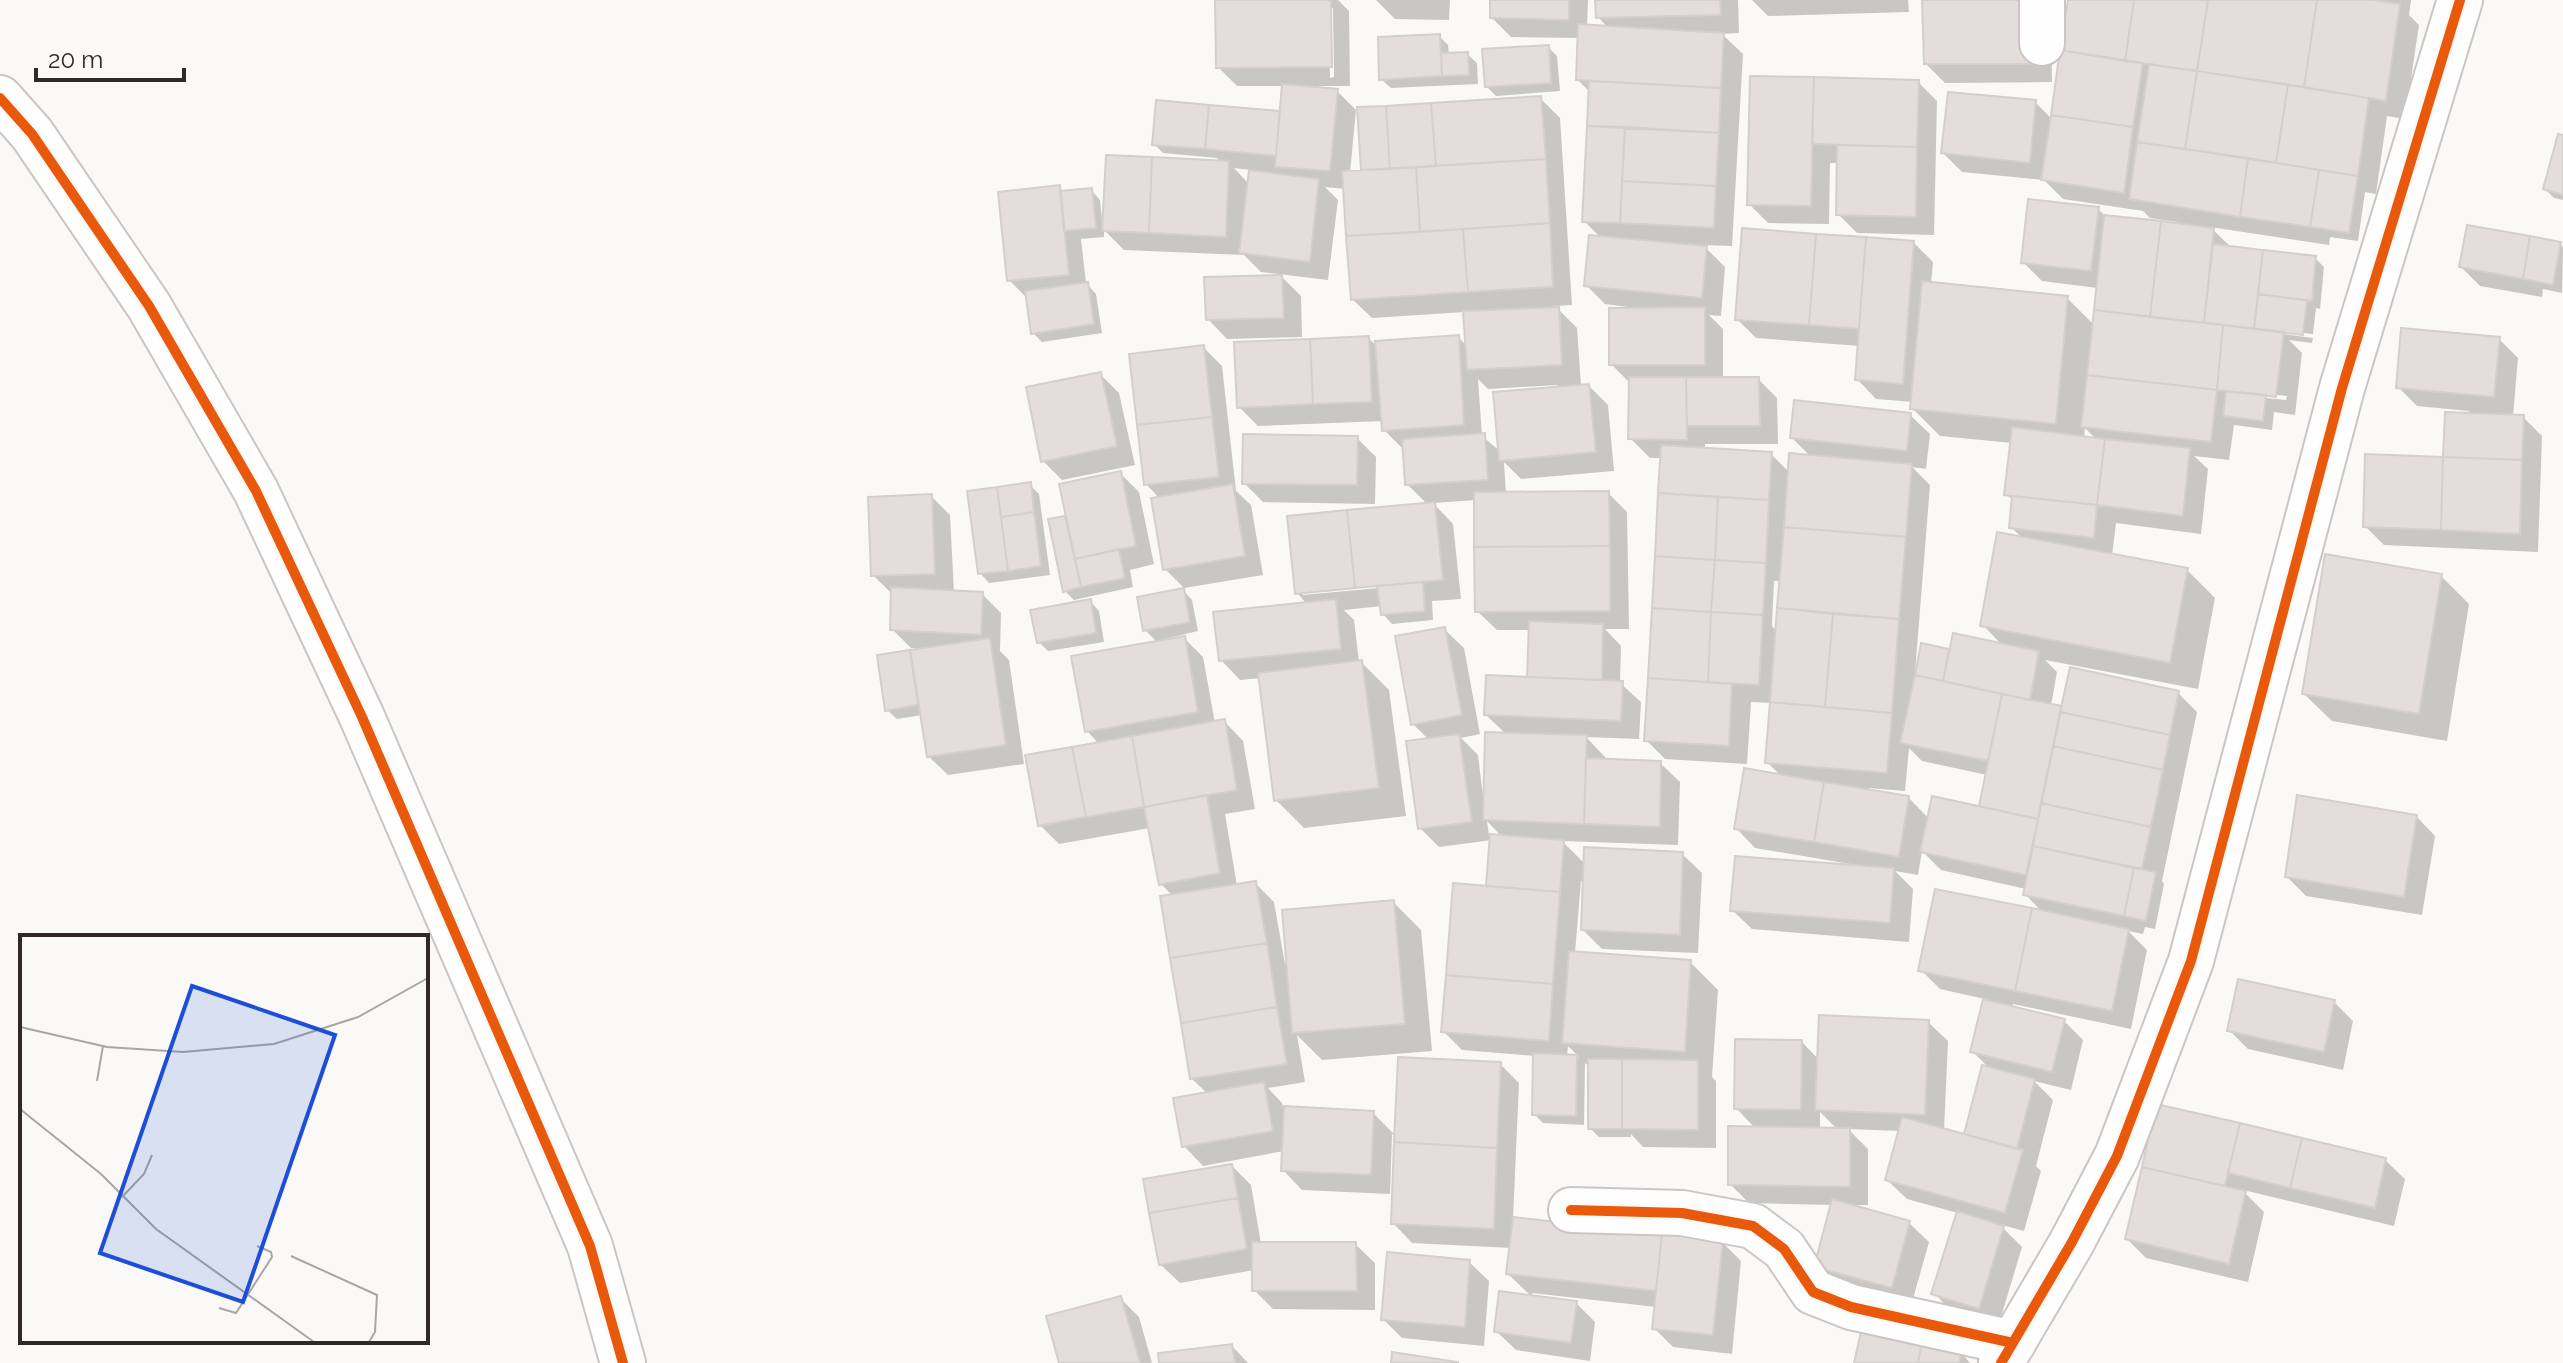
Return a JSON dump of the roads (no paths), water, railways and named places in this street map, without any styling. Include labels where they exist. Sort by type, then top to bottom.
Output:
[{"type":"street","points":[[2042,0],[2042,43]]},
{"type":"street","points":[[1571,1210],[1682,1213],[1753,1226],[1784,1249],[1813,1292],[1851,1307],[2007,1353],[2072,1242],[2117,1156],[2191,961],[2342,388],[2460,0]]},
{"type":"street","points":[[0,98],[32,134],[149,306],[256,491],[362,717],[590,1246],[623,1363]]}]
